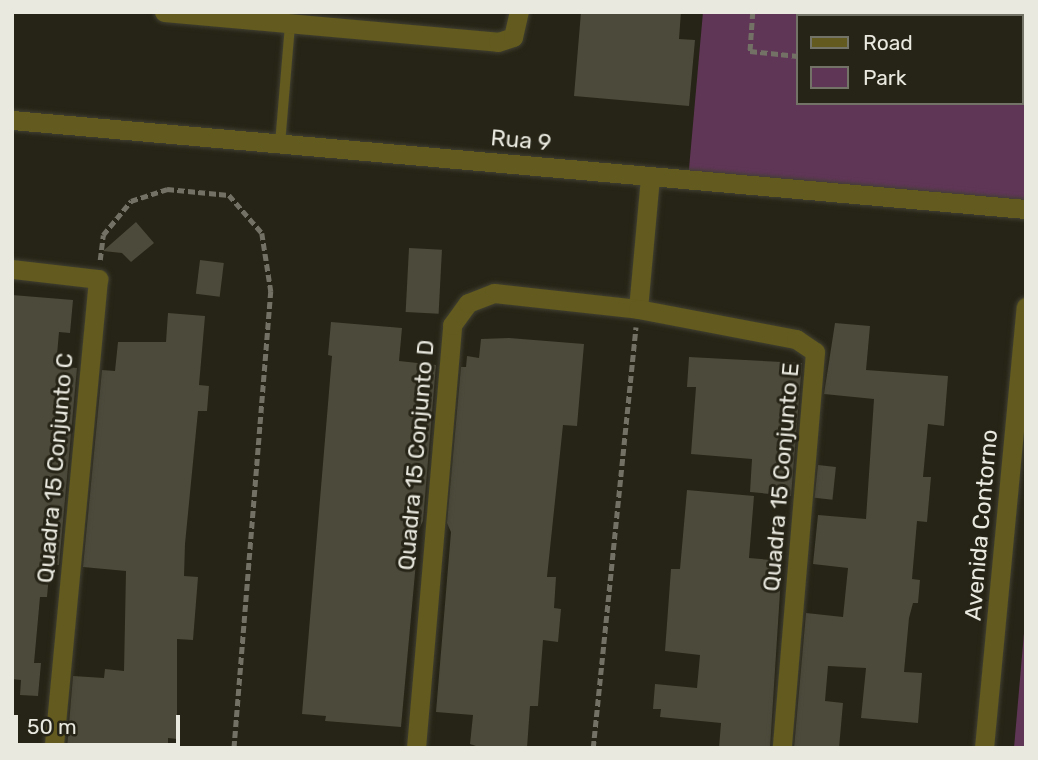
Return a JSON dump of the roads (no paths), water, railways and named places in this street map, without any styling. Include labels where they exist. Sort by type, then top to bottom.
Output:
[{"type":"street","points":[[164,12],[498,42],[513,37],[519,12]]},
{"type":"street","name":"Rua 9","points":[[12,120],[1026,209]]},
{"type":"street","points":[[638,309],[650,177]]},
{"type":"street","name":"Quadra 15 Conjunto C","points":[[12,269],[98,279],[54,748]]},
{"type":"street","name":"Quadra 15 Conjunto D","points":[[416,748],[452,325],[468,303],[494,293],[638,309]]},
{"type":"street","name":"Avenida Contorno","points":[[985,748],[1026,307]]},
{"type":"street","name":"Quadra 15 Conjunto E","points":[[638,309],[796,339],[815,352],[782,748]]},
{"type":"lane","points":[[280,144],[290,25]]}]
